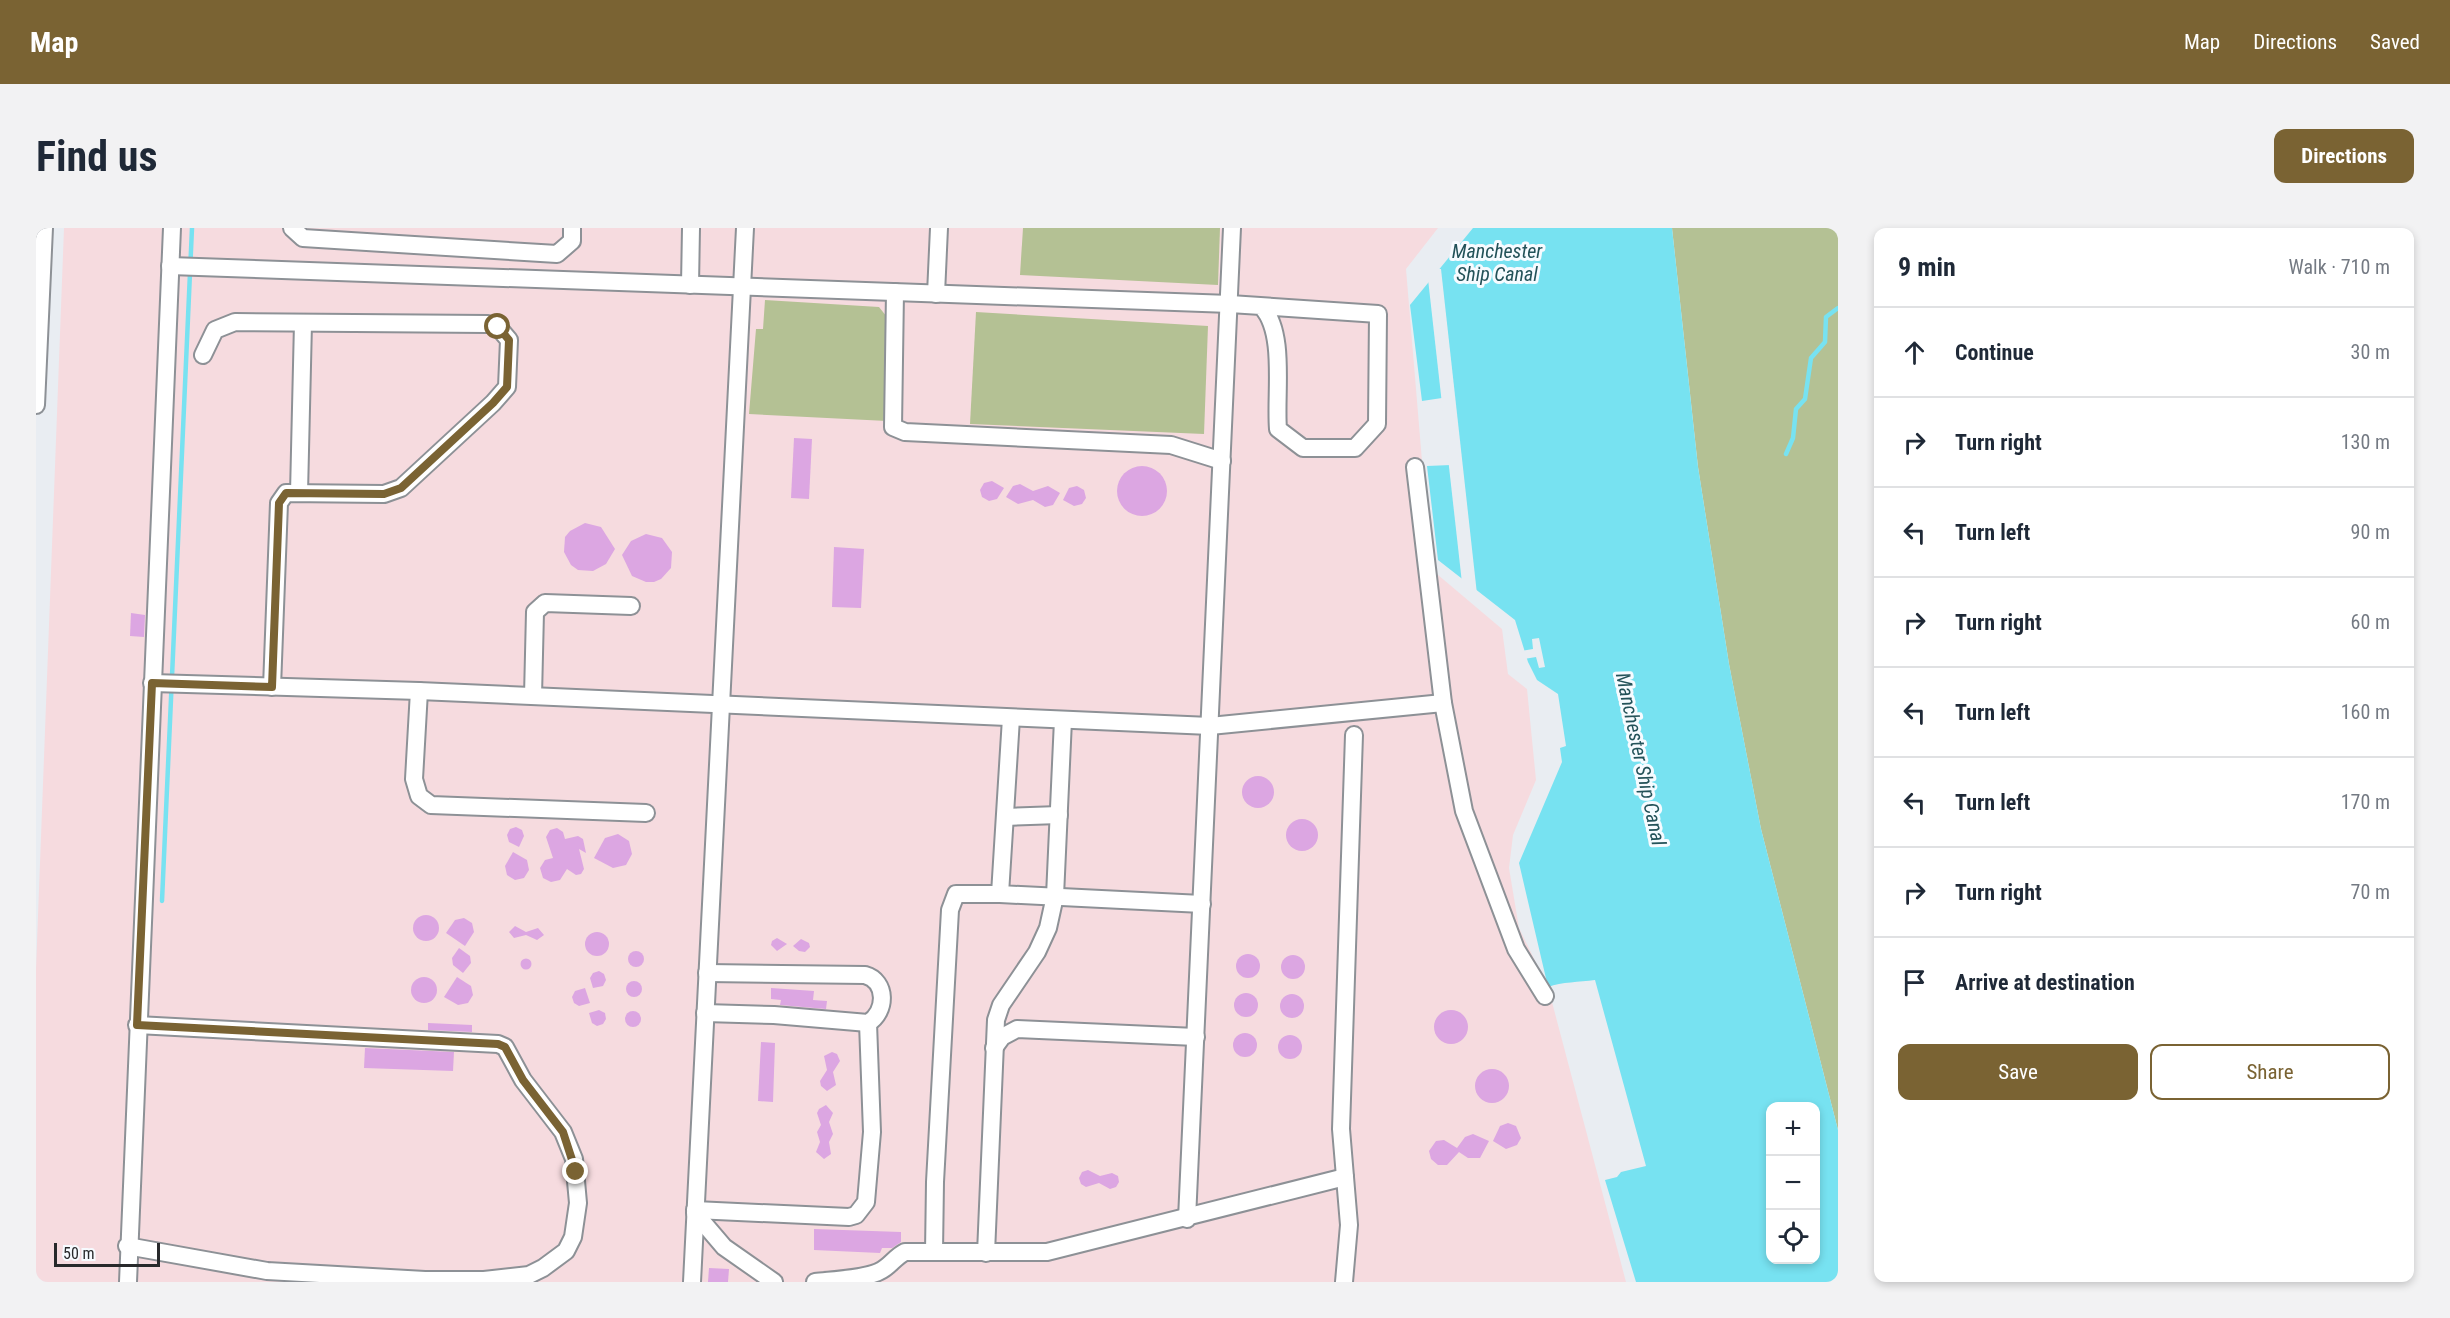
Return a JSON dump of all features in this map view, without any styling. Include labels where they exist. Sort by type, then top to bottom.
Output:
[{"type":"lane","points":[[36,405],[44,228]]},
{"type":"lane","points":[[128,1282],[127,1246],[172,228]]},
{"type":"lane","points":[[292,228],[303,238],[557,254],[572,241],[572,228]]},
{"type":"lane","points":[[690,285],[691,228]]},
{"type":"lane","points":[[692,1282],[745,228]]},
{"type":"lane","points":[[936,294],[939,228]]},
{"type":"lane","points":[[1187,1219],[1232,228]]},
{"type":"lane","points":[[170,266],[1230,304],[1378,315],[1377,424],[1355,448],[1303,448],[1278,429],[1276,333],[1268,314],[1262,307]]},
{"type":"lane","points":[[895,292],[893,427],[905,432],[1171,445],[1222,460]]},
{"type":"lane","points":[[299,493],[303,323]]},
{"type":"lane","points":[[203,355],[208,339],[215,330],[225,324],[488,324],[498,327],[509,340],[507,387],[493,403],[401,488],[384,494],[286,493],[279,503],[272,687]]},
{"type":"lane","points":[[1415,467],[1443,703],[1464,811],[1516,949],[1545,996]]},
{"type":"lane","points":[[533,696],[536,612],[539,606],[545,603],[631,606]]},
{"type":"lane","points":[[152,683],[419,691],[1210,726],[1443,703]]},
{"type":"lane","points":[[419,691],[414,778],[419,796],[431,805],[646,813]]},
{"type":"lane","points":[[1000,894],[1011,718]]},
{"type":"lane","points":[[986,1252],[996,1020],[1002,1005],[1037,952],[1048,928],[1055,896],[1063,720]]},
{"type":"lane","points":[[1344,1282],[1349,1225],[1341,1129],[1354,735]]},
{"type":"lane","points":[[1005,817],[1059,815]]},
{"type":"lane","points":[[934,1252],[950,910],[956,894],[1055,896],[1202,904]]},
{"type":"lane","points":[[705,1013],[774,1015],[868,1023],[877,1017],[881,1006],[881,992],[874,978],[840,974],[707,973]]},
{"type":"lane","points":[[695,1211],[849,1217],[862,1209],[866,1202],[872,1132],[868,1023]]},
{"type":"lane","points":[[127,1246],[267,1271],[425,1280],[484,1280],[529,1275],[556,1260],[566,1251],[573,1237],[578,1203],[573,1159],[563,1132],[523,1080],[505,1047],[498,1044],[137,1025]]},
{"type":"lane","points":[[994,1048],[1002,1037],[1017,1029],[1196,1037]]},
{"type":"lane","points":[[815,1282],[882,1271],[897,1256],[905,1252],[1047,1252],[1187,1219],[1345,1177]]},
{"type":"lane","points":[[695,1211],[724,1247],[774,1282]]},
{"type":"shaded area","points":[[64,228],[1438,228],[1406,269],[1431,569],[1502,629],[1508,674],[1527,689],[1536,780],[1513,835],[1509,868],[1519,928],[1548,987],[1626,1282],[36,1282],[36,969]]},
{"type":"green space","points":[[1023,228],[1220,228],[1218,285],[1020,275]]},
{"type":"green space","points":[[1672,228],[1838,228],[1838,1130],[1761,829],[1729,664],[1698,467]]},
{"type":"green space","points":[[765,300],[879,307],[891,322],[887,421],[749,414],[756,329],[763,329]]},
{"type":"green space","points":[[976,312],[1208,326],[1204,434],[970,424]]},
{"type":"water","name":"Manchester Ship Canal","points":[[1473,228],[1672,228],[1698,467],[1729,664],[1761,829],[1838,1130],[1838,1282],[1636,1282],[1605,1180],[1617,1177],[1621,1172],[1646,1166],[1595,980],[1548,987],[1519,863],[1562,762],[1560,748],[1566,746],[1558,694],[1537,680],[1528,662],[1515,620],[1438,560],[1427,466],[1451,465],[1442,398],[1422,401],[1410,305]]},
{"type":"pier","points":[[1437,269],[1441,269],[1477,594],[1462,583],[1428,279]]},
{"type":"pier","points":[[1539,638],[1545,667],[1539,668],[1536,657],[1524,659],[1521,651],[1533,649],[1532,639]]},
{"type":"building","points":[[794,438],[812,439],[809,499],[791,498]]},
{"type":"building","points":[[1142,466],[1160,473],[1167,491],[1160,509],[1142,516],[1124,509],[1117,491],[1124,473]]},
{"type":"building","points":[[992,481],[1004,488],[997,499],[989,501],[982,497],[980,490],[984,483]]},
{"type":"building","points":[[1020,484],[1033,491],[1048,486],[1060,493],[1053,505],[1045,507],[1033,500],[1018,504],[1006,497],[1013,486]]},
{"type":"building","points":[[1077,486],[1084,490],[1086,498],[1082,504],[1074,506],[1063,500],[1069,488]]},
{"type":"building","points":[[585,523],[601,527],[615,549],[606,564],[593,571],[578,570],[571,565],[564,552],[565,537],[570,531]]},
{"type":"building","points":[[646,534],[662,538],[672,552],[671,568],[661,579],[654,582],[646,582],[632,576],[622,555],[631,541]]},
{"type":"building","points":[[834,547],[864,549],[861,608],[832,607]]},
{"type":"building","points":[[131,613],[145,615],[144,637],[130,636]]},
{"type":"building","points":[[1258,776],[1269,781],[1274,792],[1269,803],[1258,808],[1247,803],[1242,792],[1247,781]]},
{"type":"building","points":[[1302,819],[1313,824],[1318,835],[1313,846],[1302,851],[1291,846],[1286,835],[1291,824]]},
{"type":"building","points":[[516,827],[522,830],[524,836],[519,847],[509,842],[507,835],[510,829]]},
{"type":"building","points":[[557,828],[563,832],[565,839],[578,836],[583,839],[586,853],[579,849],[584,869],[581,874],[576,875],[567,869],[560,880],[551,882],[543,878],[540,868],[545,860],[553,858],[546,837],[550,830]]},
{"type":"building","points":[[618,834],[629,841],[632,854],[626,865],[613,868],[594,858],[605,838]]},
{"type":"building","points":[[513,852],[527,860],[529,870],[524,878],[515,880],[507,875],[505,866]]},
{"type":"building","points":[[426,915],[435,919],[439,928],[435,937],[426,941],[417,937],[413,928],[417,919]]},
{"type":"building","points":[[464,918],[472,923],[474,932],[465,946],[446,933],[455,920]]},
{"type":"building","points":[[515,926],[526,932],[538,928],[544,935],[537,940],[526,935],[514,938],[509,932]]},
{"type":"building","points":[[597,932],[605,936],[609,944],[605,952],[597,956],[589,952],[585,944],[589,936]]},
{"type":"building","points":[[777,938],[787,944],[777,951],[771,945],[772,941]]},
{"type":"building","points":[[801,939],[809,943],[810,947],[805,952],[793,946]]},
{"type":"building","points":[[459,948],[470,956],[471,963],[463,973],[453,965],[452,958]]},
{"type":"building","points":[[636,951],[642,953],[644,959],[642,965],[636,967],[630,965],[628,959],[630,953]]},
{"type":"building","points":[[1248,954],[1257,957],[1260,966],[1257,975],[1248,978],[1239,975],[1236,966],[1239,957]]},
{"type":"building","points":[[1293,955],[1302,958],[1305,967],[1302,976],[1293,979],[1284,976],[1281,967],[1284,958]]},
{"type":"building","points":[[526,958],[532,964],[526,970],[520,964]]},
{"type":"building","points":[[599,971],[604,974],[606,980],[603,986],[593,988],[590,978],[593,973]]},
{"type":"building","points":[[424,977],[433,981],[437,990],[433,999],[424,1003],[415,999],[411,990],[415,981]]},
{"type":"building","points":[[457,977],[471,986],[473,995],[468,1003],[458,1005],[444,997]]},
{"type":"building","points":[[634,981],[642,989],[634,997],[626,989]]},
{"type":"building","points":[[585,988],[590,1003],[579,1006],[574,1003],[572,997],[575,991]]},
{"type":"building","points":[[771,988],[814,991],[813,1000],[827,1001],[826,1009],[780,1005],[781,1000],[771,999]]},
{"type":"building","points":[[1246,993],[1255,996],[1258,1005],[1255,1014],[1246,1017],[1237,1014],[1234,1005],[1237,996]]},
{"type":"building","points":[[1292,994],[1301,997],[1304,1006],[1301,1015],[1292,1018],[1283,1015],[1280,1006],[1283,997]]},
{"type":"building","points":[[599,1010],[605,1013],[606,1019],[603,1024],[597,1026],[592,1023],[589,1013]]},
{"type":"building","points":[[1451,1010],[1463,1015],[1468,1027],[1463,1039],[1451,1044],[1439,1039],[1434,1027],[1439,1015]]},
{"type":"building","points":[[633,1011],[639,1013],[641,1019],[639,1025],[633,1027],[627,1025],[625,1019],[627,1013]]},
{"type":"building","points":[[428,1023],[472,1025],[472,1032],[428,1030]]},
{"type":"building","points":[[1245,1033],[1254,1036],[1257,1045],[1254,1054],[1245,1057],[1236,1054],[1233,1045],[1236,1036]]},
{"type":"building","points":[[1290,1035],[1299,1038],[1302,1047],[1299,1056],[1290,1059],[1281,1056],[1278,1047],[1281,1038]]},
{"type":"building","points":[[761,1042],[775,1043],[773,1102],[758,1101]]},
{"type":"building","points":[[365,1048],[454,1052],[453,1071],[364,1068]]},
{"type":"building","points":[[832,1052],[837,1054],[840,1061],[833,1072],[836,1085],[827,1091],[821,1086],[820,1081],[827,1070],[824,1056]]},
{"type":"building","points":[[1492,1069],[1504,1074],[1509,1086],[1504,1098],[1492,1103],[1480,1098],[1475,1086],[1480,1074]]},
{"type":"building","points":[[826,1105],[833,1113],[829,1122],[833,1134],[829,1142],[831,1154],[824,1159],[816,1152],[820,1142],[817,1132],[821,1125],[817,1113]]},
{"type":"building","points":[[1508,1123],[1516,1126],[1521,1138],[1517,1145],[1506,1149],[1493,1141],[1500,1126]]},
{"type":"building","points":[[1473,1134],[1489,1141],[1480,1158],[1468,1158],[1459,1152],[1447,1165],[1438,1165],[1431,1159],[1429,1151],[1436,1141],[1444,1140],[1457,1148],[1465,1137]]},
{"type":"building","points":[[1088,1170],[1100,1176],[1112,1173],[1118,1176],[1119,1182],[1116,1187],[1110,1189],[1099,1183],[1086,1187],[1081,1184],[1079,1178],[1082,1172]]},
{"type":"building","points":[[814,1229],[901,1232],[901,1242],[892,1248],[882,1248],[880,1253],[814,1250]]},
{"type":"building","points":[[709,1268],[729,1269],[728,1282],[708,1282]]},
{"type":"waterway","points":[[162,901],[192,228]]},
{"type":"waterway","points":[[1786,454],[1793,438],[1796,409],[1805,399],[1811,358],[1825,342],[1826,317],[1838,308]]},
{"type":"route","points":[[498,327],[506,333],[509,340],[507,387],[493,403],[401,488],[384,494],[286,493],[279,503],[272,687],[152,683],[137,1025],[374,1035],[498,1044],[505,1047],[512,1056],[523,1080],[563,1132],[576,1172]]}]
